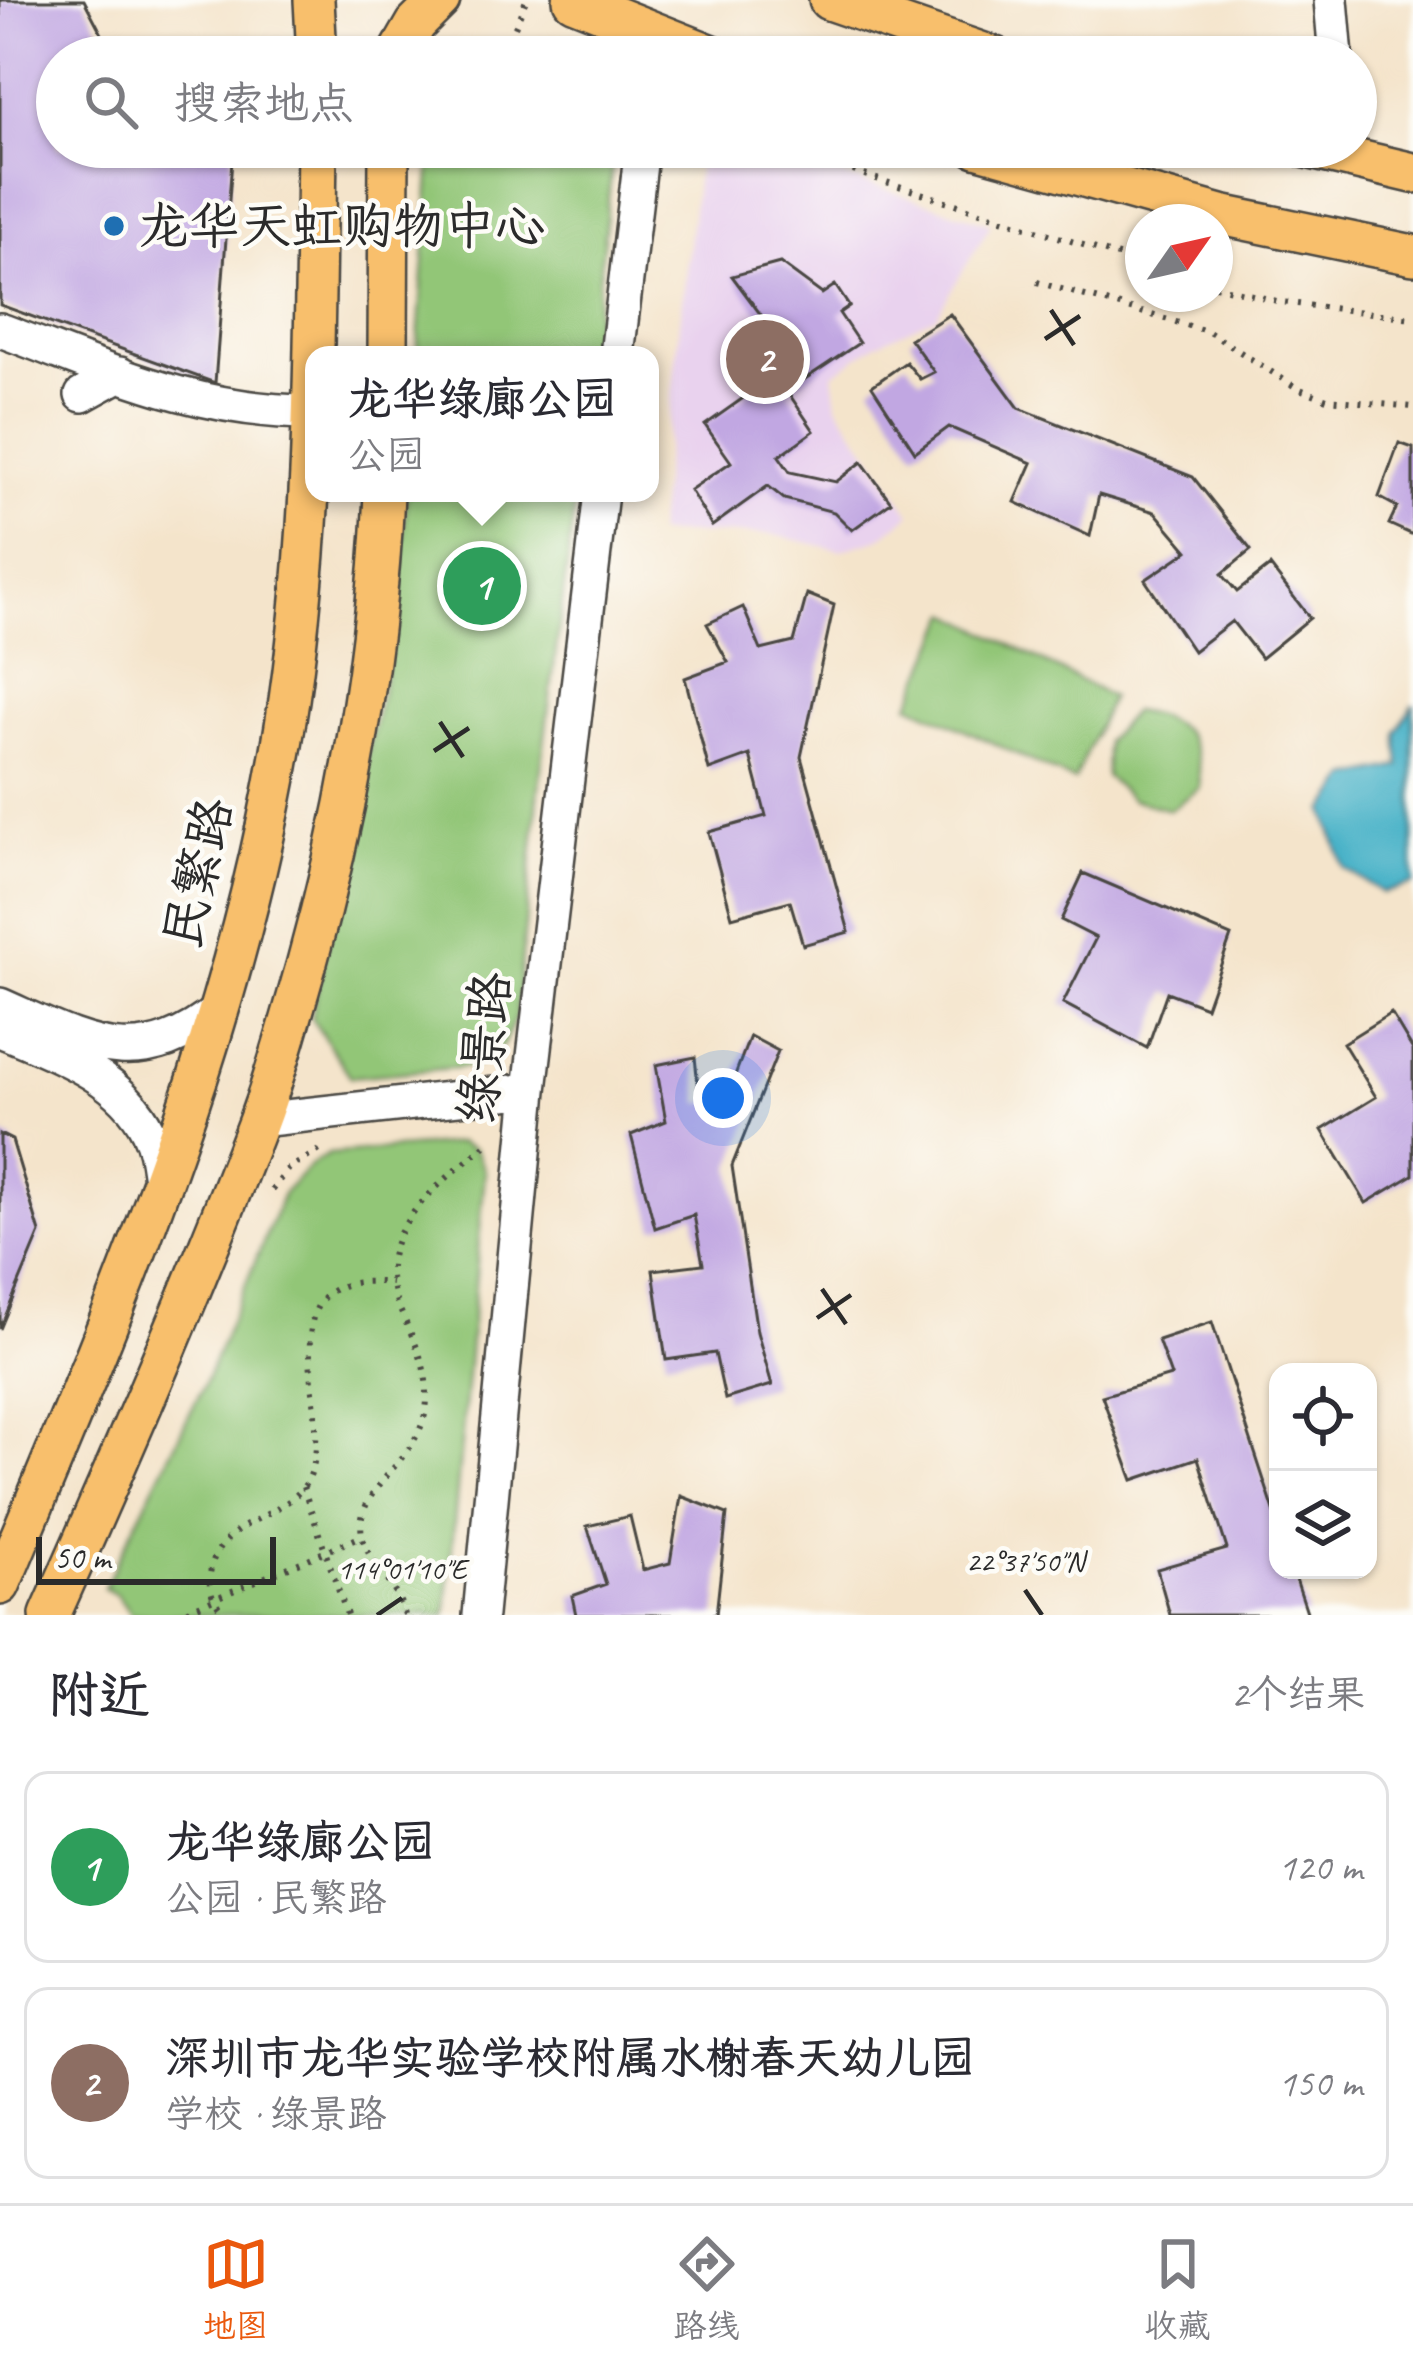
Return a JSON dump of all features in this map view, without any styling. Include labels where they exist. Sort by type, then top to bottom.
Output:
[{"type":"main road","points":[[314,0],[316,36]]},
{"type":"main road","points":[[409,36],[440,0]]},
{"type":"main road","points":[[573,0],[638,36]]},
{"type":"main road","points":[[829,0],[934,36]]},
{"type":"main road","points":[[1377,162],[1413,173]]},
{"type":"main road","name":"民繁路","points":[[314,346],[316,168]]},
{"type":"main road","points":[[388,168],[388,346]]},
{"type":"main road","points":[[1051,168],[1220,215],[1413,255]]},
{"type":"main road","name":"民繁路","points":[[0,1585],[13,1536],[161,1187],[221,1008],[257,867],[288,708],[308,502]]},
{"type":"main road","points":[[50,1615],[64,1596],[259,1120],[321,913],[346,803],[376,620],[383,502]]},
{"type":"street","points":[[1330,0],[1334,36]]},
{"type":"street","points":[[618,346],[639,168]]},
{"type":"street","points":[[0,330],[185,398],[225,407],[305,412]]},
{"type":"street","points":[[82,395],[120,374]]},
{"type":"street","name":"绿景路","points":[[480,1615],[530,1090],[600,502]]},
{"type":"street","points":[[0,1005],[85,1042],[129,1050],[177,1038],[221,1008]]},
{"type":"street","points":[[0,1030],[75,1063],[133,1109],[147,1128],[161,1187]]},
{"type":"street","points":[[259,1120],[530,1090]]},
{"type":"path","points":[[511,36],[526,0]]},
{"type":"path","points":[[846,168],[1125,258]]},
{"type":"path","points":[[1037,282],[1207,332],[1297,388],[1327,399],[1413,407]]},
{"type":"path","points":[[1233,290],[1282,302],[1413,318]]},
{"type":"path","points":[[405,1615],[400,1598],[369,1556],[361,1521],[367,1503],[407,1455],[425,1418],[426,1376],[391,1282],[393,1251],[403,1225],[437,1186],[485,1146]]},
{"type":"path","points":[[227,1615],[213,1600],[209,1579],[213,1559],[226,1538],[288,1501],[312,1471],[317,1424],[307,1346],[318,1305],[350,1283],[391,1282]]},
{"type":"path","points":[[303,1487],[347,1615]]},
{"type":"path","points":[[176,1615],[362,1536]]},
{"type":"shaded area","points":[[698,168],[820,168],[991,224],[936,316],[876,344],[833,374],[837,405],[911,514],[881,538],[840,550],[770,534],[656,534]]},
{"type":"green space","points":[[430,168],[612,168],[592,346],[418,346]]},
{"type":"green space","points":[[406,502],[575,502],[516,1016],[503,1045],[475,1066],[351,1077],[311,1018],[397,618]]},
{"type":"green space","points":[[950,613],[1111,697],[1074,781],[910,704]]},
{"type":"green space","points":[[1133,711],[1165,719],[1192,743],[1200,788],[1170,810],[1131,799],[1106,776],[1106,741]]},
{"type":"green space","points":[[459,1143],[475,1150],[485,1172],[446,1615],[131,1615],[117,1595],[104,1588],[204,1385],[284,1192],[329,1154]]},
{"type":"water","points":[[1413,704],[1413,884],[1383,893],[1344,868],[1325,811],[1349,777],[1400,766],[1397,733]]},
{"type":"building","name":"龙华天虹购物中心","points":[[0,0],[84,0],[103,36],[36,36],[36,168],[231,168],[215,383],[0,305]]},
{"type":"building","points":[[780,263],[822,294],[835,285],[849,306],[839,313],[859,343],[787,391],[814,431],[779,456],[790,472],[836,482],[862,462],[891,502],[852,530],[834,512],[784,499],[768,486],[712,526],[690,490],[731,462],[705,425],[749,394],[724,355],[767,323],[732,276]]},
{"type":"building","points":[[950,314],[1019,408],[1193,477],[1251,550],[1222,574],[1237,592],[1270,566],[1310,618],[1261,658],[1232,621],[1193,651],[1145,580],[1188,551],[1155,512],[1099,495],[1090,536],[1015,502],[1032,463],[949,427],[915,452],[872,386],[906,362],[920,379],[934,372],[910,339]]},
{"type":"building","points":[[1399,443],[1413,448],[1413,535],[1389,524],[1397,507],[1379,497]]},
{"type":"building","points":[[807,594],[834,605],[801,757],[849,932],[803,945],[790,901],[732,917],[709,832],[766,816],[750,755],[709,770],[685,678],[728,662],[707,624],[743,607],[761,650],[794,642]]},
{"type":"building","points":[[1083,873],[1231,936],[1206,1007],[1167,992],[1147,1048],[1063,1003],[1096,938],[1061,920]]},
{"type":"building","points":[[1391,1013],[1413,1050],[1413,1175],[1366,1203],[1322,1130],[1376,1097],[1343,1043]]},
{"type":"building","points":[[750,1036],[778,1051],[732,1166],[757,1332],[772,1385],[725,1399],[715,1353],[666,1360],[653,1270],[703,1264],[694,1215],[655,1228],[631,1135],[666,1121],[656,1065],[695,1057],[700,1104],[727,1096]]},
{"type":"building","points":[[0,1134],[12,1140],[40,1233],[0,1329]]},
{"type":"building","points":[[1212,1322],[1269,1496],[1269,1579],[1296,1579],[1308,1615],[1170,1615],[1157,1569],[1227,1549],[1198,1458],[1133,1480],[1102,1396],[1171,1376],[1158,1340]]},
{"type":"building","points":[[681,1496],[727,1514],[716,1615],[576,1615],[572,1596],[606,1584],[587,1526],[630,1516],[643,1570],[670,1563]]},
{"type":"place","name":"龙华天虹购物中心","points":[[114,226]]},
{"type":"place","name":"深圳市龙华实验学校附属水榭春天幼儿园","points":[[765,359]]},
{"type":"place","name":"龙华绿廊公园","points":[[482,586]]}]
